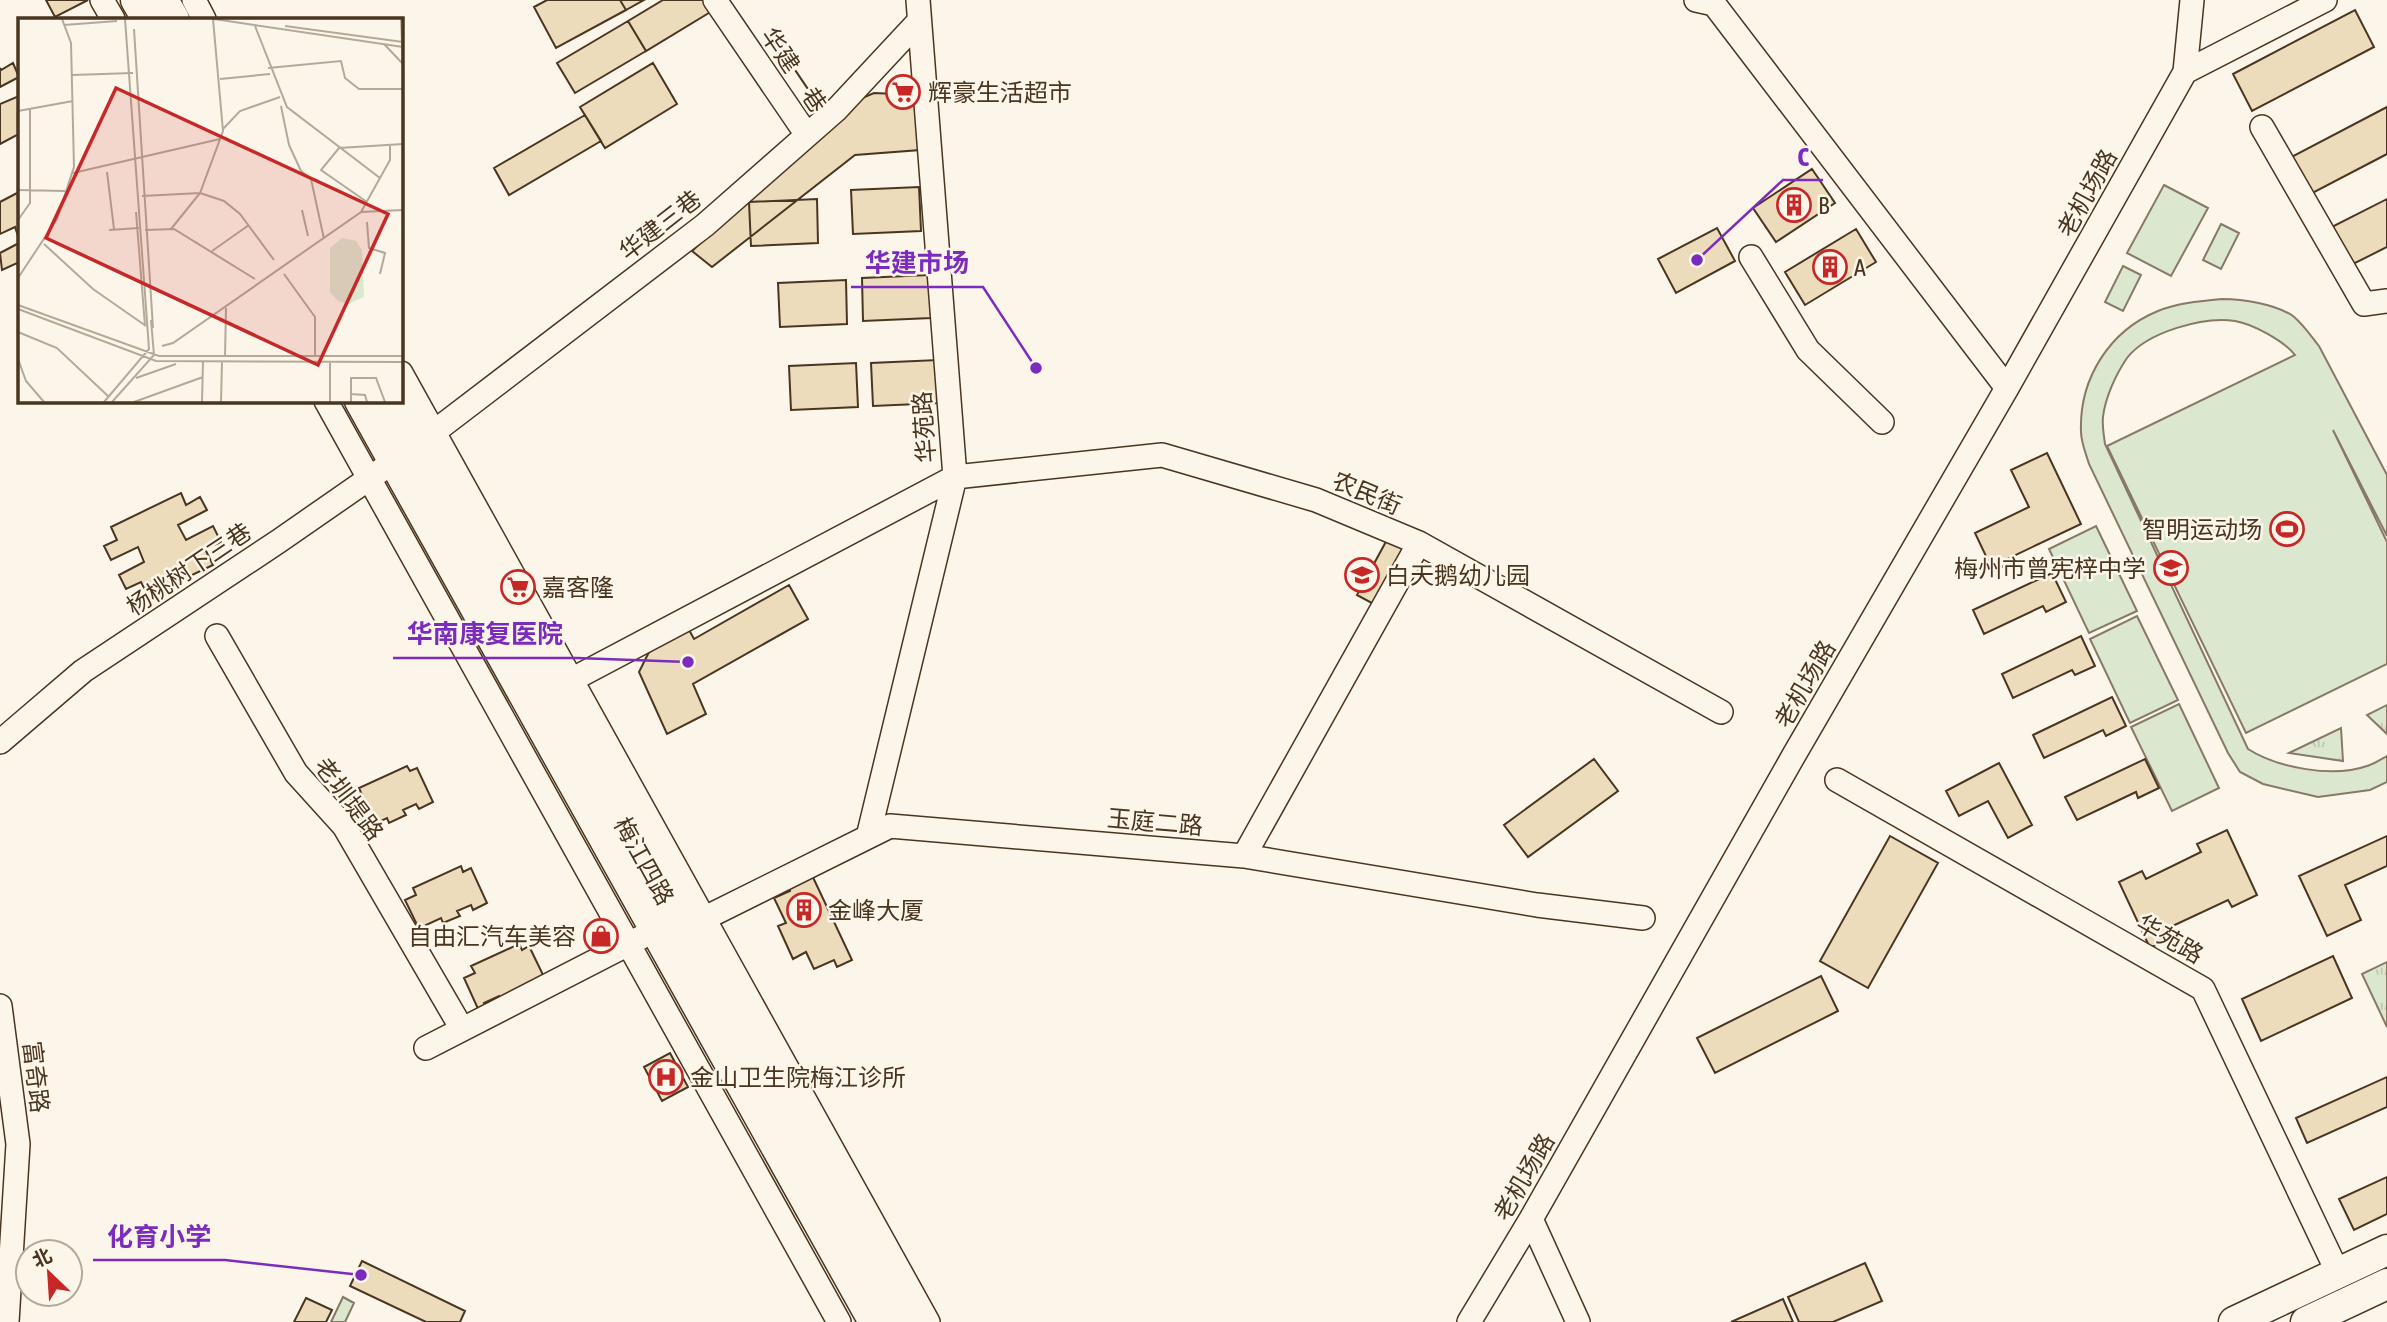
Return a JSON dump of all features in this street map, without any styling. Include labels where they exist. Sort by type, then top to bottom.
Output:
[{"type":"main road","points":[[136,0],[146,18]]},
{"type":"main road","points":[[163,0],[172,18]]},
{"type":"main road","name":"梅江四路","points":[[361,402],[874,1322]]},
{"type":"main road","name":"梅江四路","points":[[388,402],[902,1322]]},
{"type":"main road","points":[[2234,1322],[2387,1250]]},
{"type":"main road","points":[[2306,1322],[2387,1284]]},
{"type":"street","points":[[102,0],[112,18]]},
{"type":"street","points":[[194,0],[203,18]]},
{"type":"street","name":"华建一巷","points":[[715,0],[807,135]]},
{"type":"street","points":[[1696,0],[1714,4],[2007,388]]},
{"type":"street","name":"老机场路","points":[[1469,1322],[1531,1219],[1794,755],[2007,388],[2185,72],[2192,0]]},
{"type":"street","points":[[2185,72],[2325,0]]},
{"type":"street","name":"华建三巷","points":[[413,448],[705,225],[837,109],[918,11]]},
{"type":"street","name":"华苑路","points":[[549,691],[955,477],[918,11]]},
{"type":"street","points":[[2262,127],[2364,304],[2387,301]]},
{"type":"street","points":[[1751,257],[1808,350],[1882,422]]},
{"type":"street","points":[[402,375],[928,1322]]},
{"type":"street","points":[[327,402],[839,1322]]},
{"type":"street","name":"杨桃树下三巷","points":[[0,742],[83,671],[413,448]]},
{"type":"street","name":"农民街","points":[[955,477],[1162,455],[1316,500],[1419,543],[1721,712]]},
{"type":"street","points":[[869,837],[955,477]]},
{"type":"street","points":[[1244,856],[1419,543]]},
{"type":"street","name":"老圳堤路","points":[[217,636],[296,773],[344,826],[462,1029]]},
{"type":"street","name":"华苑路","points":[[1837,780],[2203,989],[2338,1273]]},
{"type":"street","name":"玉庭二路","points":[[426,1048],[679,924],[890,826],[1244,856],[1537,905],[1643,918]]},
{"type":"street","name":"富奇路","points":[[0,1006],[18,1144],[7,1322]]},
{"type":"street","points":[[1531,1219],[1578,1322]]},
{"type":"green space","points":[[2164,185],[2208,208],[2171,276],[2127,253]]},
{"type":"green space","points":[[2221,224],[2239,233],[2221,269],[2203,260]]},
{"type":"green space","points":[[2123,266],[2141,275],[2123,311],[2105,302]]},
{"type":"green space","points":[[2222,299],[2268,305],[2286,312],[2300,323],[2319,346],[2387,475],[2387,536],[2333,430],[2387,542],[2387,664],[2246,733],[2107,446],[2295,355],[2284,344],[2250,326],[2222,320],[2177,328],[2148,341],[2127,358],[2112,386],[2103,417],[2105,444],[2248,749],[2290,766],[2322,771],[2353,769],[2372,764],[2387,756],[2387,782],[2370,790],[2318,797],[2263,784],[2240,772],[2228,753],[2089,464],[2084,448],[2081,432],[2085,394],[2100,359],[2112,344],[2141,320],[2165,308]]},
{"type":"green space","points":[[2096,526],[2137,611],[2089,633],[2049,549]]},
{"type":"green space","points":[[2137,616],[2178,700],[2130,723],[2090,639]]},
{"type":"green space","points":[[2179,704],[2219,788],[2172,811],[2131,727]]},
{"type":"green space","points":[[2387,705],[2387,734],[2367,715]]},
{"type":"green space","points":[[2341,728],[2343,761],[2289,753]]},
{"type":"green space","points":[[2387,962],[2387,1027],[2362,974]]},
{"type":"green space","points":[[343,1297],[354,1303],[345,1322],[331,1322]]},
{"type":"building","points":[[46,0],[88,0],[55,17]]},
{"type":"building","points":[[547,0],[620,0],[626,10],[556,48],[534,7]]},
{"type":"building","points":[[620,0],[644,0],[626,10]]},
{"type":"building","points":[[663,0],[719,0],[722,5],[646,51],[628,21]]},
{"type":"building","points":[[2355,10],[2374,47],[2252,111],[2233,74]]},
{"type":"building","points":[[628,21],[646,51],[575,93],[557,63]]},
{"type":"building","points":[[13,63],[18,78],[0,87],[0,68],[1,70]]},
{"type":"building","points":[[653,63],[677,104],[605,148],[580,107]]},
{"type":"building","points":[[874,93],[896,94],[915,107],[920,150],[855,155],[712,267],[692,251],[855,101]]},
{"type":"building","points":[[18,96],[18,135],[0,144],[0,104]]},
{"type":"building","points":[[2387,107],[2387,154],[2301,199],[2282,162]]},
{"type":"building","points":[[585,115],[601,141],[509,195],[494,168]]},
{"type":"building","name":"B","points":[[1812,169],[1835,203],[1776,242],[1753,208]]},
{"type":"building","points":[[919,187],[921,231],[853,234],[851,190]]},
{"type":"building","points":[[18,193],[18,236],[15,227],[0,234],[0,202]]},
{"type":"building","points":[[817,199],[818,243],[751,246],[749,202]]},
{"type":"building","points":[[2387,199],[2387,247],[2335,273],[2316,235]]},
{"type":"building","points":[[1717,228],[1735,261],[1676,293],[1658,259]]},
{"type":"building","name":"A","points":[[1856,229],[1876,262],[1805,305],[1785,272]]},
{"type":"building","points":[[18,244],[18,266],[17,263],[2,270],[0,253]]},
{"type":"building","points":[[929,275],[931,318],[863,321],[862,278]]},
{"type":"building","points":[[846,280],[847,324],[780,327],[778,283]]},
{"type":"building","points":[[938,360],[940,403],[873,406],[871,363]]},
{"type":"building","points":[[856,363],[858,407],[791,410],[789,366]]},
{"type":"building","points":[[2047,453],[2081,524],[2005,560],[2006,565],[1993,571],[1975,533],[2029,507],[2011,470]]},
{"type":"building","points":[[181,493],[186,505],[200,497],[207,510],[178,525],[186,540],[213,526],[221,542],[205,549],[213,565],[148,596],[141,582],[126,589],[119,575],[144,562],[138,547],[111,560],[104,546],[117,540],[111,527]]},
{"type":"building","points":[[1389,536],[1410,548],[1379,607],[1357,595]]},
{"type":"building","points":[[2052,573],[2066,602],[2046,612],[2043,606],[1984,634],[1973,610]]},
{"type":"building","points":[[789,585],[808,619],[693,684],[706,714],[667,734],[639,672],[649,652],[688,628],[694,639]]},
{"type":"building","points":[[2081,636],[2095,666],[2075,675],[2072,670],[2013,698],[2002,674]]},
{"type":"building","points":[[2112,697],[2126,726],[2106,736],[2103,730],[2044,758],[2033,735]]},
{"type":"building","points":[[1594,759],[1618,791],[1528,857],[1504,825]]},
{"type":"building","points":[[2145,759],[2159,788],[2138,798],[2136,792],[2077,820],[2065,797]]},
{"type":"building","points":[[1999,763],[2032,825],[2008,838],[1988,801],[1959,816],[1946,791]]},
{"type":"building","points":[[407,766],[410,771],[417,768],[433,802],[419,809],[416,804],[403,810],[406,815],[389,823],[387,818],[372,825],[374,829],[367,833],[351,800],[362,795],[359,788]]},
{"type":"building","points":[[2227,830],[2257,895],[2232,907],[2228,900],[2166,929],[2170,938],[2150,948],[2119,882],[2142,871],[2146,879],[2201,852],[2197,844]]},
{"type":"building","points":[[1890,836],[1938,863],[1868,988],[1820,961]]},
{"type":"building","points":[[2387,836],[2387,866],[2345,885],[2361,920],[2327,936],[2299,876]]},
{"type":"building","points":[[461,866],[463,872],[471,868],[487,903],[473,910],[471,905],[457,911],[460,916],[443,923],[441,918],[426,925],[428,930],[421,933],[405,900],[416,895],[413,888]]},
{"type":"building","name":"金峰大厦","points":[[810,871],[852,960],[837,967],[834,960],[814,969],[806,952],[793,959],[778,926],[786,923],[774,898],[790,891],[787,882]]},
{"type":"building","points":[[519,944],[522,950],[529,946],[546,981],[501,1001],[499,996],[484,1003],[487,1008],[479,1011],[464,978],[475,973],[471,966]]},
{"type":"building","points":[[2333,956],[2352,998],[2261,1041],[2242,999]]},
{"type":"building","points":[[1821,976],[1838,1011],[1715,1073],[1697,1038]]},
{"type":"building","name":"金山卫生院梅江诊所","points":[[670,1053],[688,1087],[662,1101],[644,1067]]},
{"type":"building","points":[[2387,1077],[2387,1107],[2307,1143],[2296,1118]]},
{"type":"building","points":[[2387,1177],[2387,1214],[2354,1230],[2339,1199]]},
{"type":"building","points":[[362,1261],[465,1311],[460,1322],[426,1322],[350,1286]]},
{"type":"building","points":[[1865,1263],[1882,1301],[1833,1322],[1799,1322],[1788,1297]]},
{"type":"building","points":[[306,1298],[332,1310],[326,1322],[294,1322]]},
{"type":"building","points":[[1783,1299],[1793,1322],[1731,1322]]},
{"type":"place","name":"辉豪生活超市","points":[[903,92]]},
{"type":"place","name":"B","points":[[1794,205]]},
{"type":"place","name":"C","points":[[1697,260]]},
{"type":"place","name":"A","points":[[1830,267]]},
{"type":"place","name":"华建市场","points":[[1036,368]]},
{"type":"place","name":"智明运动场","points":[[2287,529]]},
{"type":"place","name":"梅州市曾宪梓中学","points":[[2171,568]]},
{"type":"place","name":"白天鹅幼儿园","points":[[1362,575]]},
{"type":"place","name":"嘉客隆","points":[[518,587]]},
{"type":"place","name":"华南康复医院","points":[[688,662]]},
{"type":"place","name":"金峰大厦","points":[[804,910]]},
{"type":"place","name":"自由汇汽车美容","points":[[601,936]]},
{"type":"place","name":"金山卫生院梅江诊所","points":[[666,1077]]},
{"type":"place","name":"化育小学","points":[[361,1275]]}]
